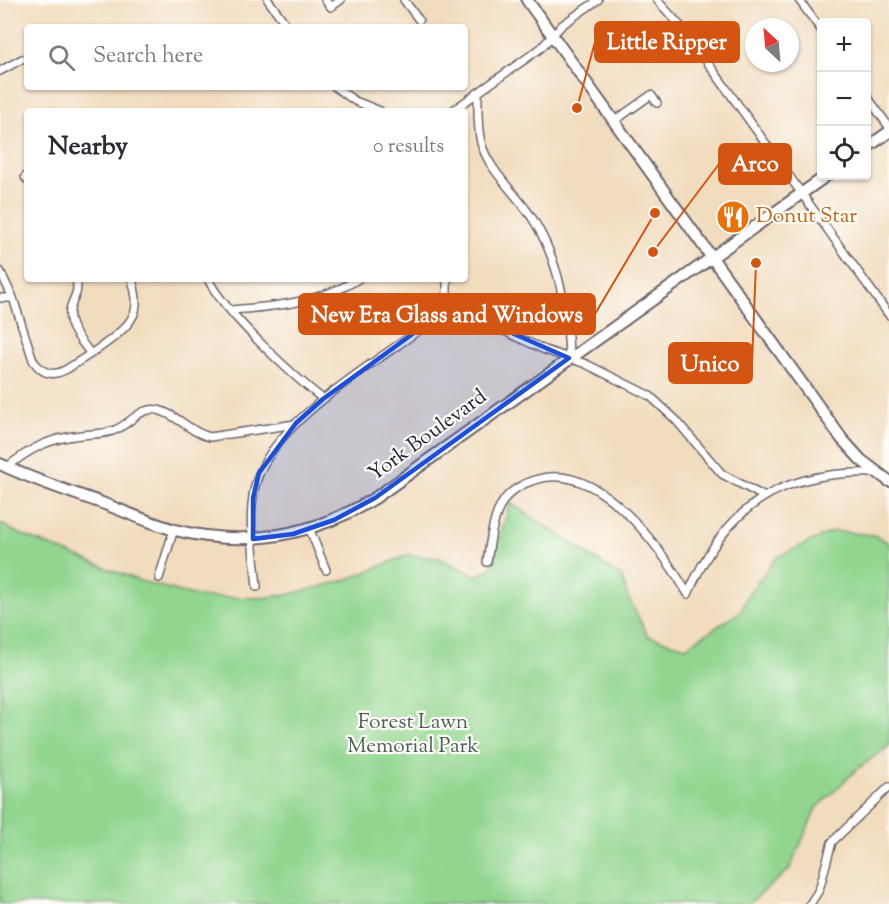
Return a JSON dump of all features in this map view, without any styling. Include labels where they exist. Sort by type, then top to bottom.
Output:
[{"type":"street","points":[[268,0],[286,24]]},
{"type":"street","points":[[326,0],[331,7],[341,0]]},
{"type":"street","points":[[404,0],[419,20]]},
{"type":"street","points":[[527,0],[842,439],[875,473],[889,481]]},
{"type":"street","points":[[456,108],[541,48],[562,25],[598,0]]},
{"type":"street","points":[[657,0],[684,31],[889,315]]},
{"type":"street","points":[[799,0],[817,24]]},
{"type":"street","points":[[0,71],[22,59]]},
{"type":"street","points":[[339,90],[355,101],[372,108]]},
{"type":"street","points":[[478,93],[478,124],[488,159],[524,204],[539,228],[561,281],[569,358]]},
{"type":"street","points":[[614,122],[651,95],[657,103]]},
{"type":"street","points":[[871,101],[889,127]]},
{"type":"street","points":[[871,145],[889,132]]},
{"type":"street","name":"York Boulevard","points":[[3,465],[174,529],[218,537],[253,539],[310,530],[345,515],[375,498],[820,180]]},
{"type":"street","points":[[0,271],[13,298],[38,368],[48,374],[58,374],[121,330],[133,316],[137,300],[133,282]]},
{"type":"street","points":[[77,282],[78,289],[70,317],[72,329],[90,353]]},
{"type":"street","points":[[210,282],[231,310],[302,383],[323,399]]},
{"type":"street","points":[[231,310],[266,307],[306,299],[331,292],[352,282]]},
{"type":"street","points":[[447,282],[447,309]]},
{"type":"street","points":[[0,298],[13,298]]},
{"type":"street","points":[[257,587],[253,539],[253,498],[259,473],[296,423],[323,399],[447,309],[459,310],[586,364],[650,396],[675,419],[722,474],[763,496]]},
{"type":"street","points":[[3,465],[50,439],[117,430],[147,410],[157,409],[199,435],[210,437],[296,423]]},
{"type":"street","points":[[486,562],[501,504],[517,488],[527,482],[556,477],[573,480],[615,504],[638,524],[688,594],[701,562],[717,539],[763,496],[794,482],[813,477],[851,472],[875,473]]},
{"type":"street","points":[[159,578],[174,529]]},
{"type":"street","points":[[310,530],[326,570]]},
{"type":"street","points":[[810,904],[816,900],[832,842],[889,787]]},
{"type":"highlighted area","points":[[447,309],[459,310],[569,358],[375,498],[334,520],[293,534],[253,539],[253,498],[259,473],[296,423],[323,399]]},
{"type":"green space","name":"Forest Lawn Memorial Park","points":[[510,503],[622,577],[627,595],[648,636],[686,647],[740,612],[749,593],[777,557],[833,531],[874,535],[889,543],[889,746],[856,770],[816,809],[789,870],[748,904],[0,904],[0,523],[17,533],[140,581],[200,597],[261,598],[291,594],[346,580],[408,555],[439,558],[476,576],[491,569]]},
{"type":"place","name":"Little Ripper","points":[[577,108]]},
{"type":"place","name":"New Era Glass and Windows","points":[[655,213]]},
{"type":"place","name":"Donut Star","points":[[733,217]]},
{"type":"place","name":"Arco","points":[[653,252]]},
{"type":"place","name":"Unico","points":[[756,263]]}]
